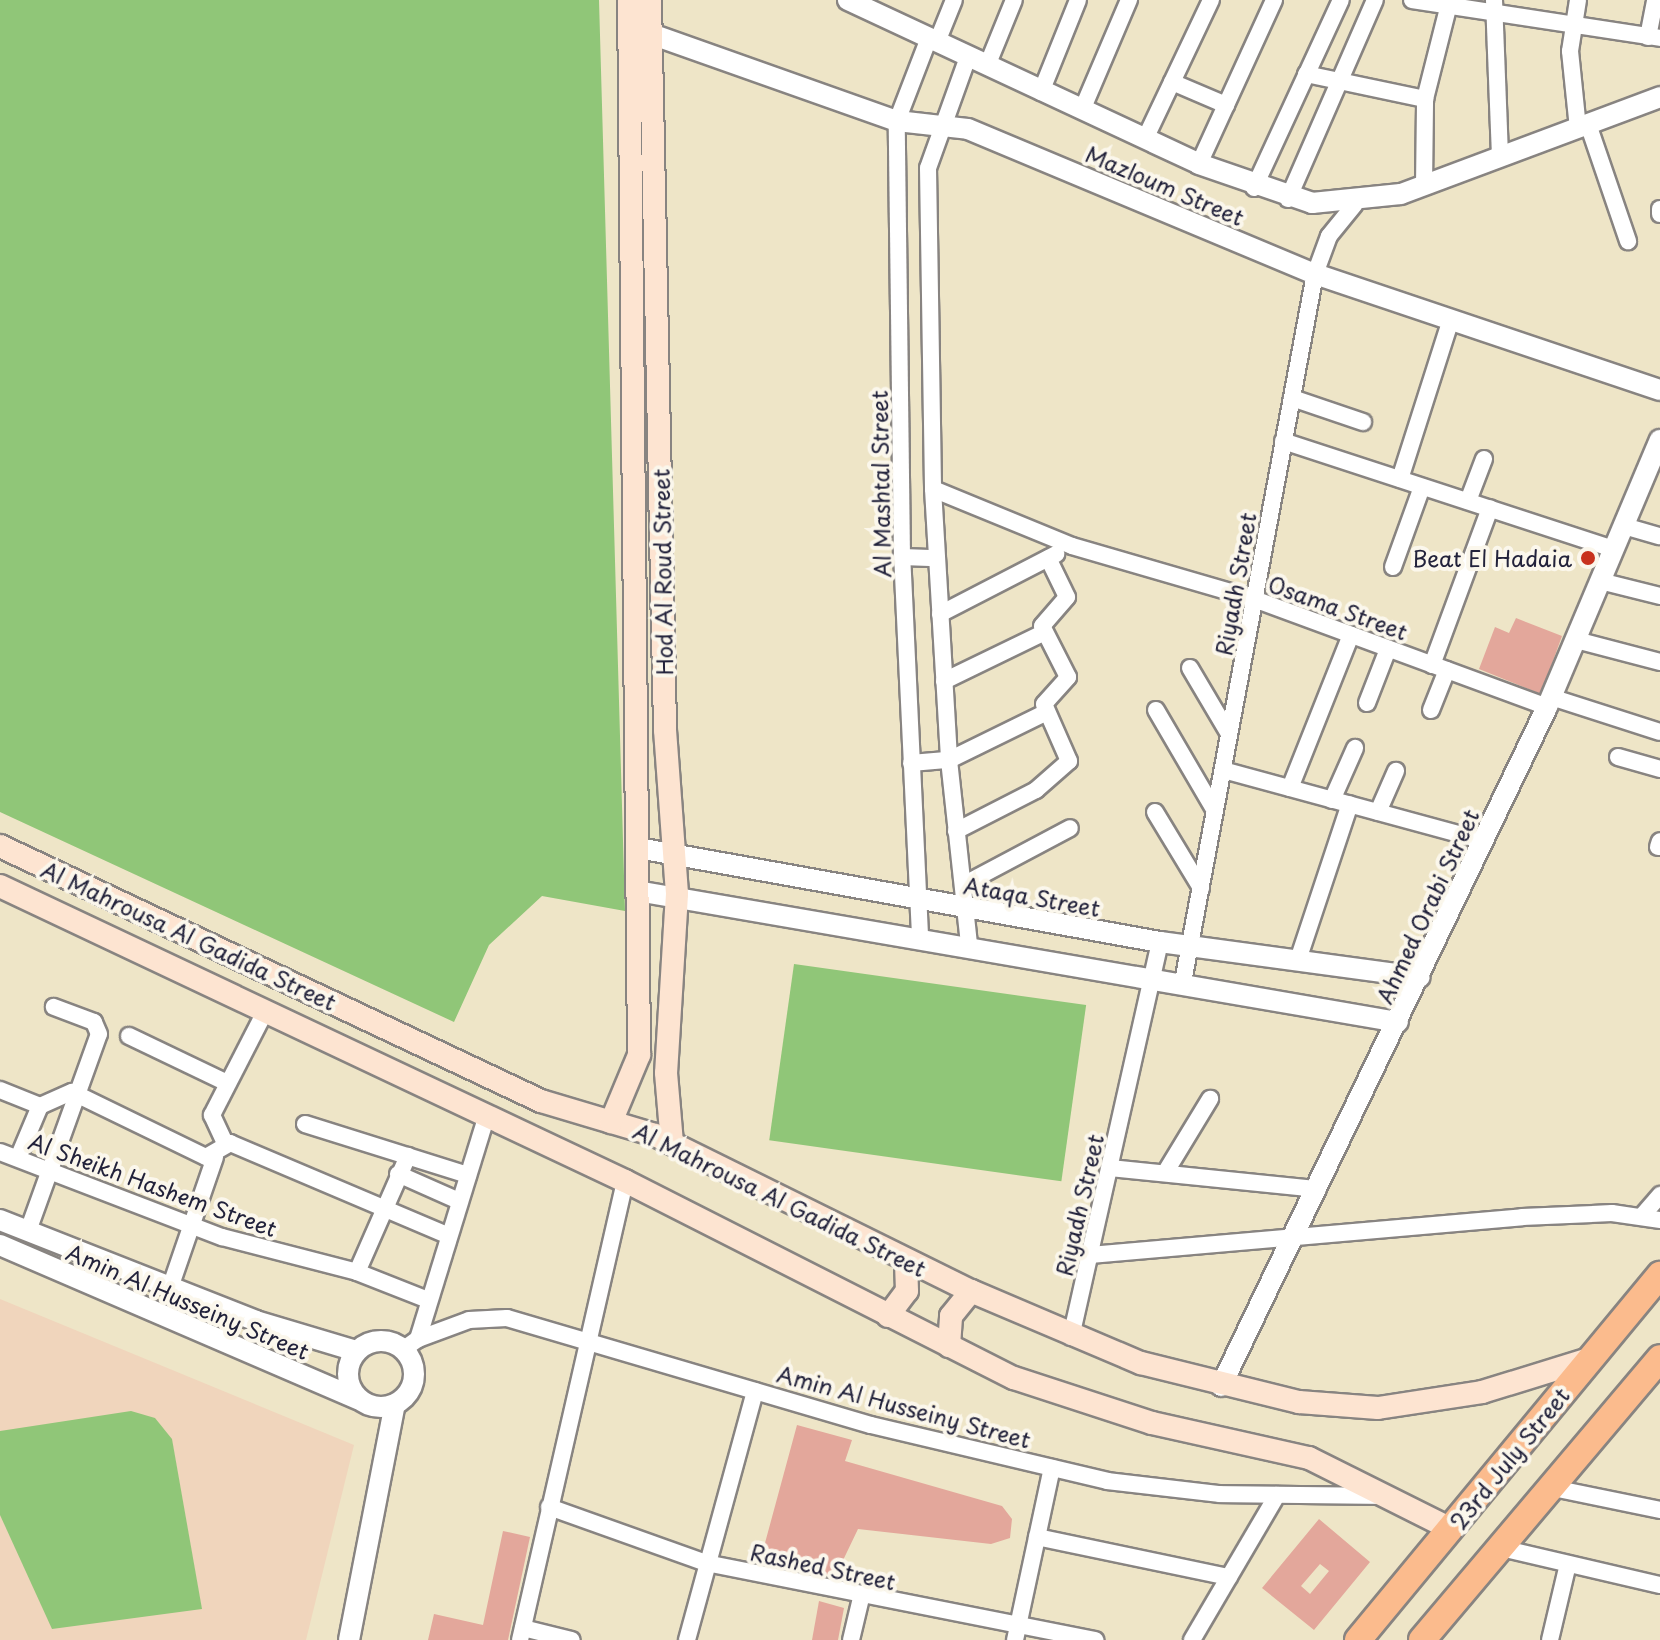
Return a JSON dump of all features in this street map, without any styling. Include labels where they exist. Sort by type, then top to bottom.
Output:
[{"type":"main road","name":"Hod Al Roud Street","points":[[611,1122],[639,1055],[627,125],[629,0]]},
{"type":"main road","name":"Hod Al Roud Street","points":[[650,0],[665,730],[677,894],[666,1073],[672,1143]]},
{"type":"main road","points":[[627,125],[652,127]]},
{"type":"main road","points":[[628,225],[653,225]]},
{"type":"main road","name":"Al Mahrousa Al Gadida Street","points":[[0,846],[526,1094],[672,1143],[906,1260],[1071,1337],[1221,1386],[1378,1408],[1482,1392],[1589,1359]]},
{"type":"main road","name":"Al Mahrousa Al Gadida Street","points":[[0,886],[625,1181],[949,1346],[1082,1403],[1281,1449],[1390,1496],[1451,1529]]},
{"type":"main road","points":[[515,1130],[526,1094]]},
{"type":"main road","points":[[888,1316],[907,1291],[906,1260]]},
{"type":"main road","name":"23rd July Street","points":[[1358,1640],[1660,1275]]},
{"type":"main road","points":[[949,1346],[951,1316],[971,1291]]},
{"type":"main road","points":[[1422,1640],[1660,1358]]},
{"type":"street","name":"Al Mashtal Street","points":[[920,935],[902,557],[897,121],[954,0]]},
{"type":"street","points":[[969,943],[949,760],[933,489],[928,168],[942,122],[1014,0]]},
{"type":"street","points":[[1041,92],[1078,0]]},
{"type":"street","points":[[1082,110],[1129,0]]},
{"type":"street","points":[[1145,139],[1211,0]]},
{"type":"street","points":[[1199,164],[1274,0]]},
{"type":"street","points":[[1254,188],[1341,0]]},
{"type":"street","points":[[1288,199],[1375,0]]},
{"type":"street","points":[[1412,0],[1493,8],[1573,26],[1654,37],[1655,0]]},
{"type":"street","points":[[1578,0],[1573,26],[1583,126],[1628,241]]},
{"type":"street","name":"Mazloum Street","points":[[856,2],[1041,92],[1254,188],[1288,199],[1355,204],[1424,186],[1660,97]]},
{"type":"street","points":[[1424,186],[1425,99],[1450,4]]},
{"type":"street","points":[[1493,8],[1500,158]]},
{"type":"street","name":"Mazloum Street","points":[[651,34],[897,121],[942,122],[1315,274],[1660,390]]},
{"type":"street","points":[[1306,74],[1338,84],[1425,99]]},
{"type":"street","points":[[1172,82],[1226,105]]},
{"type":"street","name":"Riyadh Street","points":[[1183,982],[1315,274],[1329,236],[1355,204]]},
{"type":"street","points":[[1400,479],[1451,319]]},
{"type":"street","points":[[1292,398],[1363,422]]},
{"type":"street","name":"Ahmed Orabi Street","points":[[1221,1386],[1485,841],[1549,702],[1624,526],[1654,467],[1660,440]]},
{"type":"street","points":[[1283,441],[1614,549]]},
{"type":"street","points":[[1468,501],[1484,459]]},
{"type":"street","points":[[1393,567],[1422,487]]},
{"type":"street","name":"Osama Street","points":[[933,489],[1072,546],[1254,599],[1439,668],[1660,732]]},
{"type":"street","points":[[1431,710],[1439,668],[1490,508]]},
{"type":"street","points":[[1624,526],[1660,536]]},
{"type":"street","points":[[940,614],[1072,546]]},
{"type":"street","points":[[902,557],[937,558]]},
{"type":"street","points":[[956,831],[1036,790],[1067,765],[1070,753],[1047,712],[1044,700],[1068,677],[1045,632],[1043,619],[1067,597],[1048,558]]},
{"type":"street","points":[[1600,581],[1660,596]]},
{"type":"street","points":[[944,681],[1045,632]]},
{"type":"street","points":[[1290,788],[1351,635]]},
{"type":"street","points":[[1576,640],[1660,662]]},
{"type":"street","points":[[1367,703],[1388,649]]},
{"type":"street","points":[[1190,668],[1229,734]]},
{"type":"street","points":[[1156,710],[1215,811]]},
{"type":"street","points":[[911,763],[949,760],[1047,712]]},
{"type":"street","points":[[1332,800],[1355,748]]},
{"type":"street","points":[[1618,757],[1660,769]]},
{"type":"street","points":[[1223,770],[1485,841]]},
{"type":"street","points":[[1378,812],[1396,771]]},
{"type":"street","points":[[1298,960],[1350,804]]},
{"type":"street","points":[[1155,812],[1201,888]]},
{"type":"street","points":[[963,885],[1070,828]]},
{"type":"street","name":"Ataqa Street","points":[[638,848],[1160,942],[1420,977]]},
{"type":"street","points":[[637,891],[677,894],[969,943],[1398,1022]]},
{"type":"street","name":"Riyadh Street","points":[[1071,1337],[1160,942]]},
{"type":"street","points":[[28,1231],[99,1031],[54,1007]]},
{"type":"street","points":[[171,1285],[220,1150],[212,1115],[265,1012]]},
{"type":"street","points":[[129,1036],[227,1083]]},
{"type":"street","points":[[0,1090],[40,1106]]},
{"type":"street","points":[[18,1158],[40,1106],[57,1094],[78,1095],[380,1207],[447,1235]]},
{"type":"street","points":[[1165,1173],[1210,1099]]},
{"type":"street","points":[[349,1640],[395,1404],[412,1385],[411,1344],[486,1118]]},
{"type":"street","points":[[305,1124],[468,1175]]},
{"type":"street","name":"Al Sheikh Hashem Street","points":[[0,1152],[194,1227],[357,1272],[428,1300]]},
{"type":"street","points":[[357,1272],[380,1207],[408,1156]]},
{"type":"street","points":[[1110,1168],[1318,1189]]},
{"type":"street","points":[[398,1174],[459,1201]]},
{"type":"street","points":[[572,1640],[522,1634],[625,1181]]},
{"type":"street","points":[[1642,1216],[1660,1195]]},
{"type":"street","points":[[1090,1255],[1292,1241],[1522,1217],[1642,1216],[1660,1220]]},
{"type":"street","name":"Amin Al Husseiny Street","points":[[0,1220],[356,1351]]},
{"type":"street","name":"Amin Al Husseiny Street","points":[[0,1245],[358,1399]]},
{"type":"street","name":"Amin Al Husseiny Street","points":[[411,1344],[469,1320],[507,1318],[589,1338],[755,1391],[1052,1468],[1163,1489],[1277,1495],[1390,1496]]},
{"type":"street","points":[[395,1404],[358,1399],[348,1375],[356,1351],[379,1340],[411,1344]]},
{"type":"street","points":[[687,1640],[755,1391]]},
{"type":"street","points":[[1016,1633],[1052,1468]]},
{"type":"street","points":[[1553,1488],[1660,1510]]},
{"type":"street","points":[[1192,1640],[1277,1495]]},
{"type":"street","name":"Rashed Street","points":[[549,1507],[706,1563],[1016,1633],[1095,1640]]},
{"type":"street","points":[[1037,1537],[1229,1577]]},
{"type":"street","points":[[1501,1548],[1660,1585]]},
{"type":"street","points":[[1550,1640],[1568,1564]]},
{"type":"street","points":[[851,1640],[861,1598]]},
{"type":"shaded area","points":[[0,1299],[354,1445],[306,1640],[0,1640]]},
{"type":"green space","points":[[0,0],[599,0],[625,911],[542,896],[489,945],[454,1022],[0,812]]},
{"type":"green space","points":[[794,964],[1086,1005],[1061,1181],[769,1140]]},
{"type":"green space","points":[[131,1411],[155,1418],[172,1439],[202,1609],[52,1629],[0,1515],[0,1431]]},
{"type":"building","points":[[1516,618],[1562,636],[1541,694],[1479,669],[1495,627],[1509,633]]},
{"type":"building","points":[[797,1425],[852,1440],[845,1461],[1002,1506],[1012,1519],[1010,1538],[991,1544],[858,1529],[835,1577],[762,1554]]},
{"type":"building","points":[[1319,1519],[1370,1562],[1314,1630],[1262,1588]],"holes":[[[1320,1564],[1329,1571],[1310,1594],[1301,1586]]]},
{"type":"building","points":[[503,1531],[530,1537],[508,1640],[428,1640],[434,1614],[483,1625]]},
{"type":"building","points":[[819,1601],[844,1608],[838,1640],[812,1640]]},
{"type":"place","name":"Beat El Hadaia","points":[[1588,558]]}]
